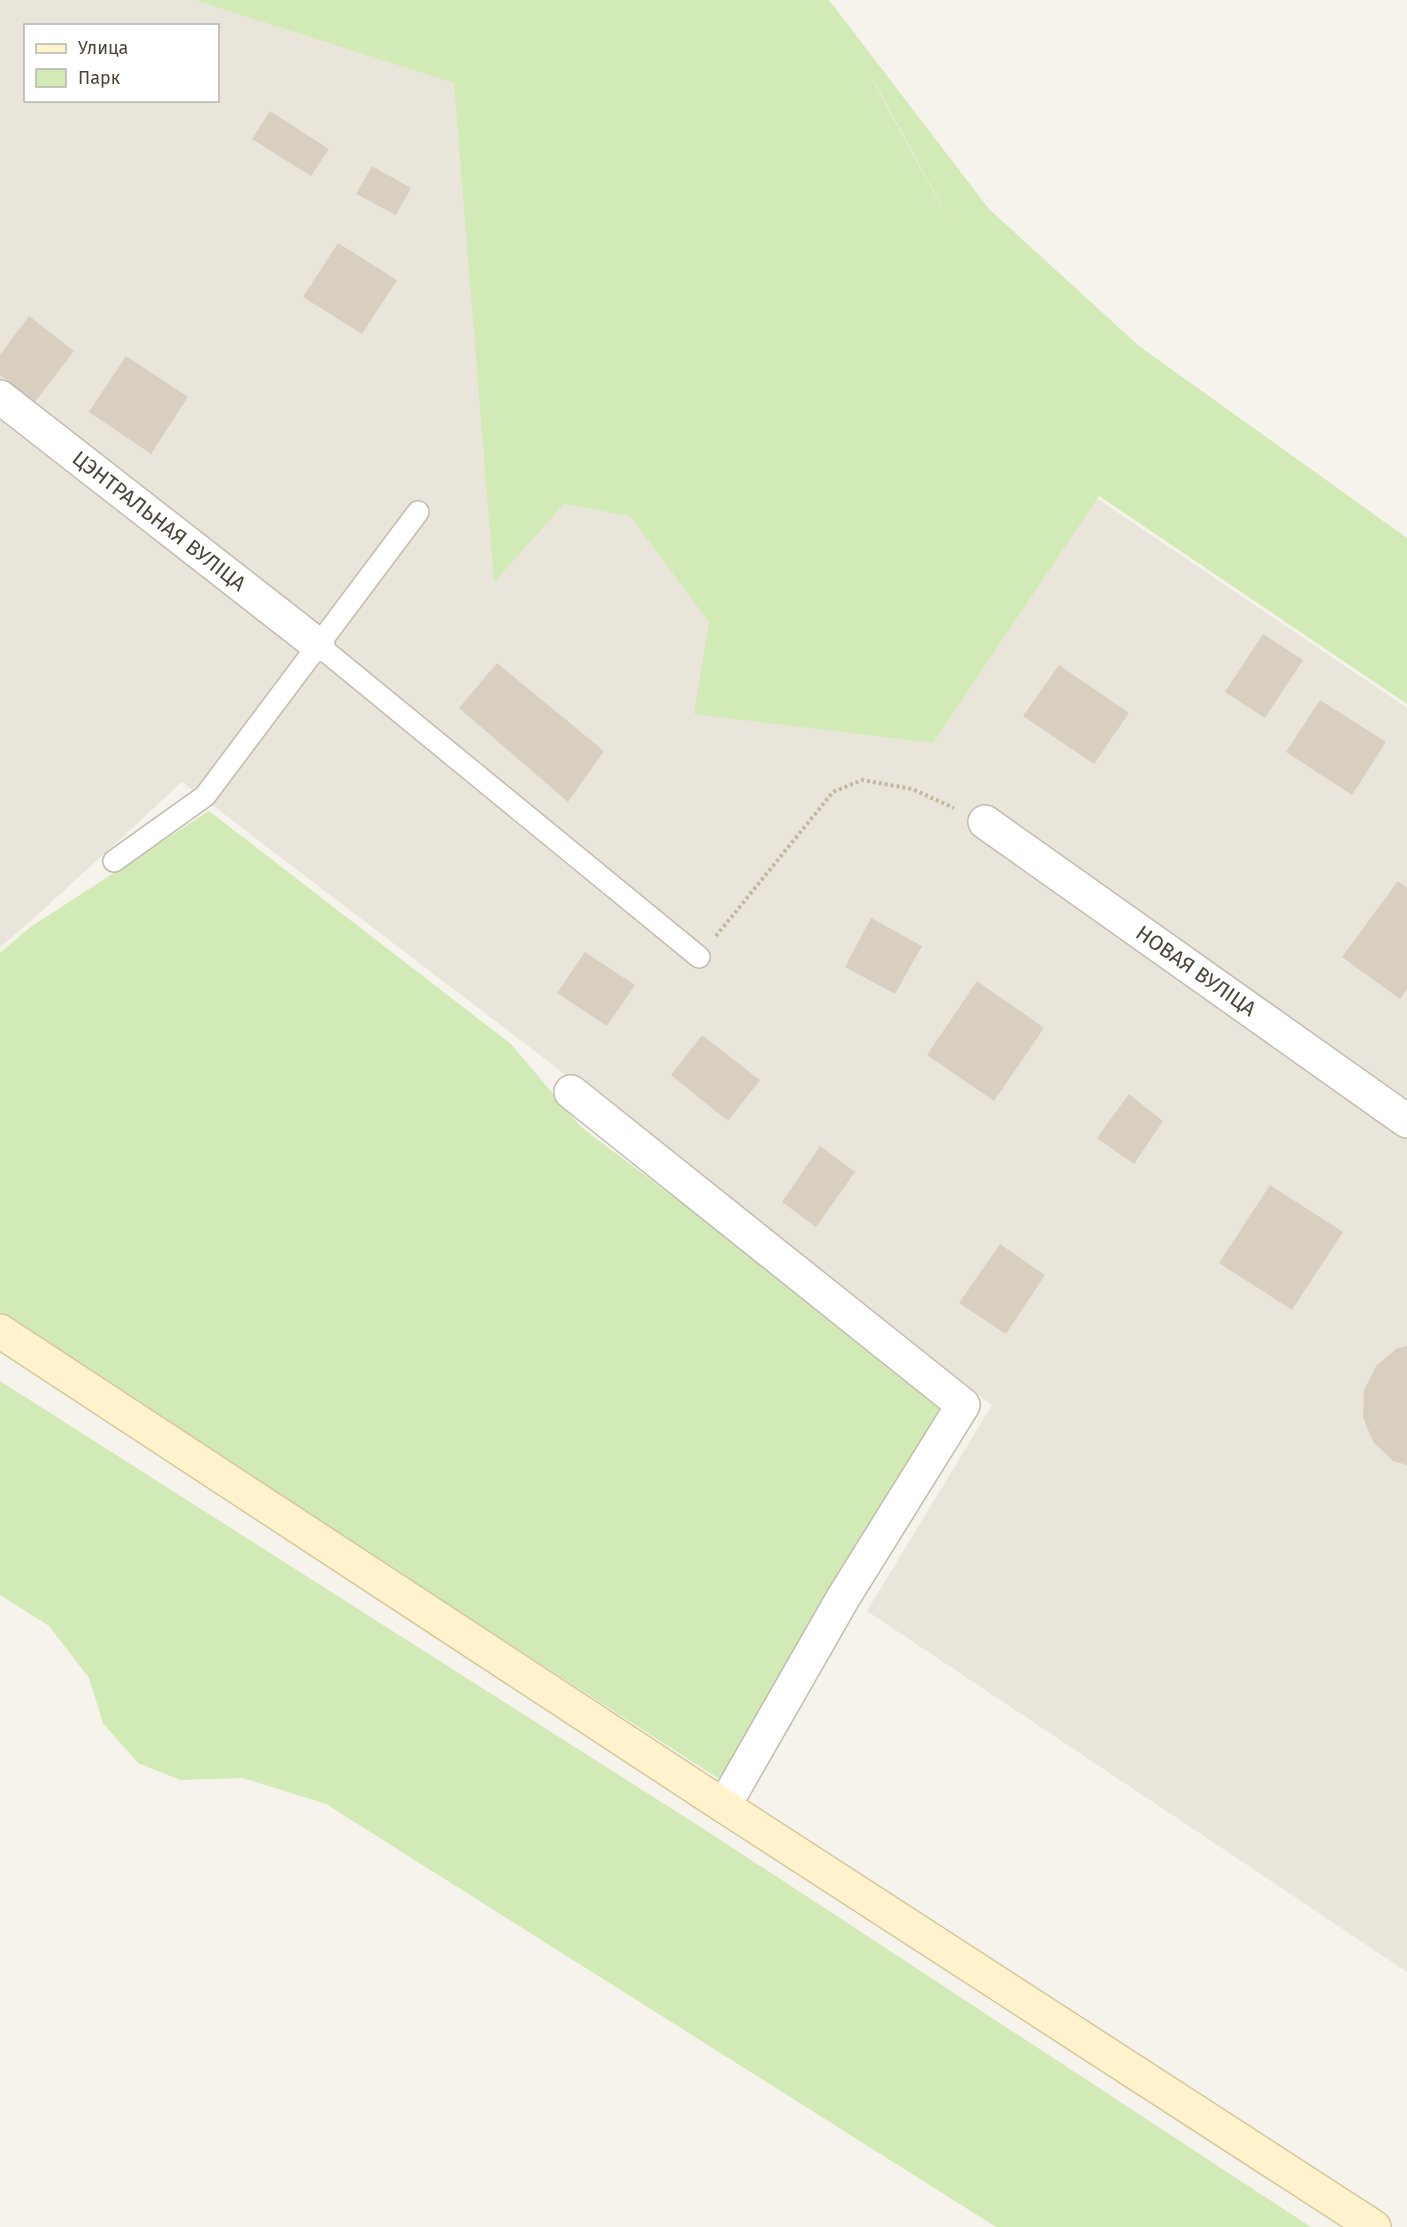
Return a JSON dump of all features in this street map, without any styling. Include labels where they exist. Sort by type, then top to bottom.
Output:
[{"type":"main road","points":[[0,1331],[724,1806],[1374,2227]]},
{"type":"street","name":"ЦЭНТРАЛЬНАЯ ВУЛІЦА","points":[[0,397],[318,645]]},
{"type":"street","name":"НОВАЯ ВУЛІЦА","points":[[985,822],[1407,1121]]},
{"type":"street","points":[[571,1092],[963,1405],[843,1599],[724,1806]]},
{"type":"lane","points":[[114,861],[205,796],[418,512]]},
{"type":"lane","points":[[318,645],[699,957]]},
{"type":"path","points":[[699,957],[833,792],[862,780],[912,789],[985,822]]},
{"type":"shaded area","points":[[0,0],[811,0],[874,81],[1095,497],[1407,708],[1407,1972],[867,1611],[992,1405],[591,1094],[182,782],[0,947]]},
{"type":"green space","points":[[195,0],[829,0],[989,209],[1139,346],[1407,538],[1407,704],[1099,496],[933,743],[694,714],[709,622],[630,516],[564,504],[494,582],[454,83]],"holes":[[[871,77],[874,81],[972,262]]]},
{"type":"green space","points":[[209,811],[511,1044],[581,1127],[932,1392],[943,1406],[727,1784],[31,1336],[0,1313],[0,953],[29,928]]},
{"type":"green space","points":[[0,1381],[713,1835],[1311,2227],[996,2227],[326,1804],[243,1778],[180,1780],[138,1763],[103,1723],[89,1678],[49,1626],[0,1595]]},
{"type":"building","points":[[270,111],[329,149],[311,176],[252,139]]},
{"type":"building","points":[[372,166],[411,188],[396,215],[356,194]]},
{"type":"building","points":[[338,243],[397,280],[362,334],[303,297]]},
{"type":"building","points":[[29,316],[74,351],[35,402],[0,375],[0,355]]},
{"type":"building","points":[[126,356],[188,397],[151,454],[89,412]]},
{"type":"building","points":[[1263,634],[1303,660],[1265,718],[1225,692]]},
{"type":"building","points":[[497,663],[604,751],[568,802],[459,708]]},
{"type":"building","points":[[1059,665],[1129,713],[1094,764],[1023,716]]},
{"type":"building","points":[[1320,700],[1386,742],[1352,795],[1286,752]]},
{"type":"building","points":[[1398,881],[1407,888],[1407,989],[1400,999],[1342,957]]},
{"type":"building","points":[[871,918],[922,946],[895,994],[845,967]]},
{"type":"building","points":[[585,952],[635,985],[607,1026],[557,993]]},
{"type":"building","points":[[977,981],[1044,1028],[994,1101],[927,1055]]},
{"type":"building","points":[[702,1035],[760,1080],[728,1121],[671,1075]]},
{"type":"building","points":[[1129,1094],[1163,1121],[1134,1164],[1097,1138]]},
{"type":"building","points":[[820,1146],[855,1172],[816,1227],[782,1202]]},
{"type":"building","points":[[1270,1185],[1343,1232],[1292,1310],[1219,1263]]},
{"type":"building","points":[[1000,1244],[1045,1275],[1006,1334],[959,1303]]},
{"type":"building","points":[[1407,1346],[1407,1465],[1393,1461],[1373,1442],[1363,1417],[1364,1390],[1376,1366],[1396,1349]]}]
